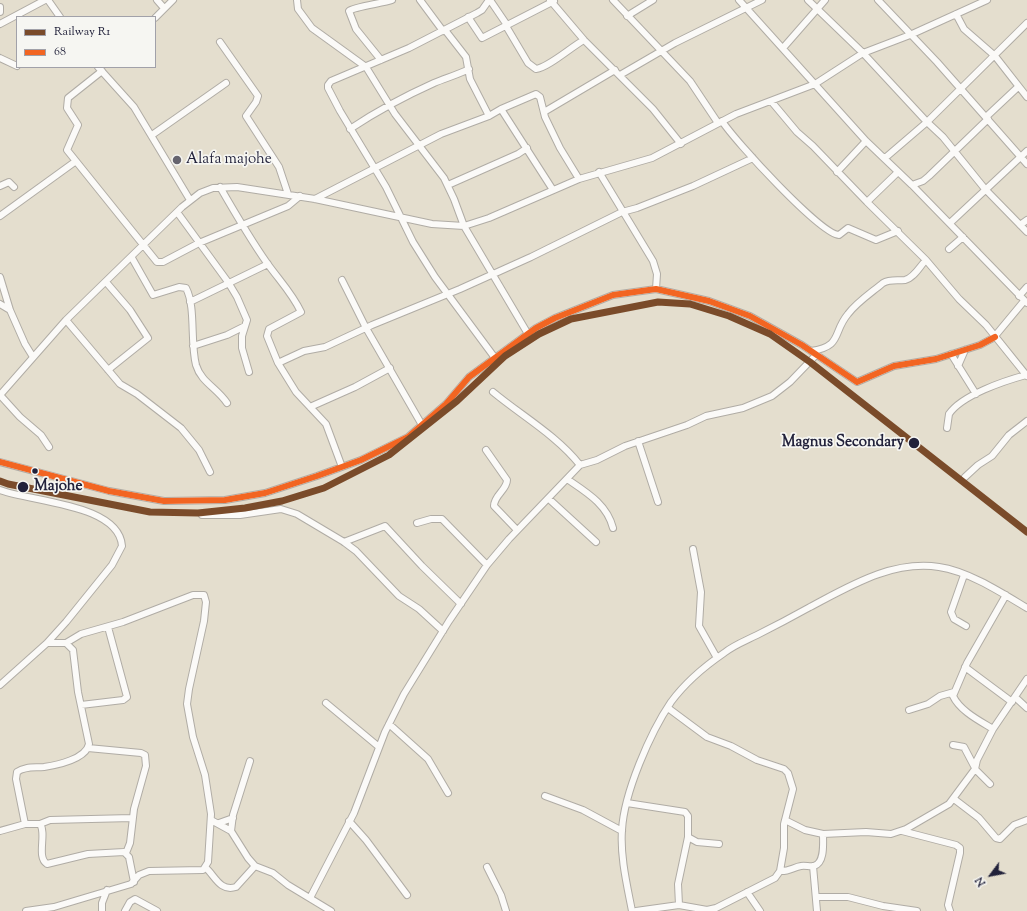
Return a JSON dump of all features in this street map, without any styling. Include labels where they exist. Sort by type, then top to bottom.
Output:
[{"type":"street","points":[[0,24],[47,0],[59,16]]},
{"type":"street","points":[[157,0],[164,8]]},
{"type":"street","points":[[156,17],[173,0]]},
{"type":"street","points":[[297,0],[298,9],[312,28],[366,67],[389,105],[448,185],[464,226],[528,334]]},
{"type":"street","points":[[381,60],[362,38],[350,14],[350,9],[366,3],[392,0]]},
{"type":"street","points":[[420,0],[466,57],[472,85],[490,116]]},
{"type":"street","points":[[495,358],[448,294],[413,242],[386,187],[350,129],[333,99],[328,85],[331,81],[366,67],[444,31],[482,10],[489,0],[506,25],[528,63],[536,69],[553,62],[584,40]]},
{"type":"street","points":[[613,0],[690,81],[720,122],[737,141],[808,214],[835,235],[839,235],[848,228],[876,240],[898,231]]},
{"type":"street","points":[[627,16],[653,0]]},
{"type":"street","points":[[0,462],[138,498],[175,502],[225,500],[265,492],[342,467],[408,437],[446,404],[464,381],[528,334],[555,318],[612,295],[656,289],[709,301],[750,316],[813,353],[857,382],[894,366],[917,364],[980,345],[995,337],[1026,302],[950,223],[866,141],[739,0]]},
{"type":"street","points":[[620,75],[661,51],[762,0]]},
{"type":"street","points":[[808,0],[863,53],[954,150],[985,189],[1027,232]]},
{"type":"street","points":[[782,48],[826,0]]},
{"type":"street","points":[[878,0],[906,28],[910,36],[937,62],[960,90],[987,118],[1027,164]]},
{"type":"street","points":[[49,447],[41,435],[20,417],[0,395],[66,320],[132,258],[177,212],[200,193],[220,187],[288,194],[432,224],[464,226],[489,218],[579,179],[652,158],[720,122],[815,84],[863,53],[910,36],[985,0]]},
{"type":"street","points":[[468,17],[482,38],[553,1],[584,40],[653,109],[681,144]]},
{"type":"street","points":[[0,7],[0,12]]},
{"type":"street","points":[[956,14],[964,29],[995,56],[1027,97]]},
{"type":"street","points":[[884,158],[927,122],[1027,23]]},
{"type":"street","points":[[220,42],[258,96],[256,102],[246,116],[279,167],[288,194]]},
{"type":"street","points":[[0,58],[16,67]]},
{"type":"street","points":[[190,200],[134,107],[100,69],[71,95],[67,102],[69,111],[78,124],[67,150],[159,262],[199,243],[288,206],[300,196]]},
{"type":"street","points":[[350,129],[389,105],[436,82],[449,79],[469,69]]},
{"type":"street","points":[[544,112],[615,70]]},
{"type":"street","points":[[152,135],[226,83]]},
{"type":"street","points":[[912,185],[923,181],[929,176],[1018,87]]},
{"type":"street","points":[[315,199],[441,134],[490,116],[501,109],[536,94],[540,98],[544,112],[568,162],[579,179]]},
{"type":"street","points":[[771,101],[797,132],[814,146],[837,172],[926,260],[954,293],[986,325],[1026,376],[992,385],[976,394],[951,411],[947,419],[947,428]]},
{"type":"street","points":[[501,109],[553,190]]},
{"type":"street","points":[[837,172],[866,141]]},
{"type":"street","points":[[448,185],[518,154],[527,148]]},
{"type":"street","points":[[950,223],[1027,151]]},
{"type":"street","points":[[278,363],[304,351],[325,347],[366,328],[448,294],[531,257],[622,212],[637,208],[693,186],[753,158]]},
{"type":"street","points":[[0,216],[76,161]]},
{"type":"street","points":[[599,172],[622,212],[653,260],[658,274],[656,289]]},
{"type":"street","points":[[867,202],[898,172]]},
{"type":"street","points":[[0,186],[10,182],[14,187]]},
{"type":"street","points":[[220,187],[242,225],[268,264],[289,290],[300,312],[277,324],[267,332],[269,343],[278,363],[296,392],[326,424],[342,467]]},
{"type":"street","points":[[177,212],[228,282],[247,318],[242,336],[242,348],[249,372]]},
{"type":"street","points":[[1020,225],[1027,220]]},
{"type":"street","points":[[949,249],[963,237]]},
{"type":"street","points":[[132,258],[152,294],[155,295],[183,287],[188,292],[193,346],[199,372],[206,382],[218,391],[227,402]]},
{"type":"street","points":[[310,898],[349,821],[389,724],[416,674],[488,565],[517,530],[549,499],[580,465],[597,460],[638,442],[706,416],[743,408],[772,396],[790,382],[813,353],[821,350],[834,341],[848,314],[883,282],[888,280],[904,280],[910,278],[926,260]]},
{"type":"street","points":[[190,302],[228,282],[268,264]]},
{"type":"street","points":[[0,277],[10,310],[25,344],[33,357]]},
{"type":"street","points":[[342,280],[366,328],[422,425]]},
{"type":"street","points":[[106,282],[130,310],[148,338],[108,370]]},
{"type":"street","points":[[1019,296],[1027,288]]},
{"type":"street","points":[[0,304],[10,310]]},
{"type":"street","points":[[66,320],[120,384],[137,394],[181,428],[199,450],[210,472]]},
{"type":"street","points":[[193,346],[227,335],[245,326]]},
{"type":"street","points":[[958,366],[965,350]]},
{"type":"street","points":[[951,354],[976,394]]},
{"type":"street","points":[[310,407],[355,388],[390,368]]},
{"type":"street","points":[[494,392],[514,409],[563,445],[580,465]]},
{"type":"street","points":[[965,477],[978,465],[992,456],[1009,435],[1027,421]]},
{"type":"street","points":[[638,442],[658,502]]},
{"type":"street","points":[[486,450],[507,480],[506,486],[495,499],[494,506],[517,530]]},
{"type":"street","points":[[567,479],[594,498],[607,512],[613,528]]},
{"type":"street","points":[[0,490],[90,512],[106,519],[114,525],[122,539],[120,553],[112,565],[47,642],[0,685]]},
{"type":"street","points":[[549,499],[596,542]]},
{"type":"street","points":[[202,515],[240,515],[284,509],[297,514],[344,542],[356,551],[399,596],[419,609],[443,631]]},
{"type":"street","points":[[417,523],[432,519],[442,519],[488,565]]},
{"type":"street","points":[[344,542],[385,526],[422,566],[461,604]]},
{"type":"street","points":[[693,549],[701,592],[699,626],[717,658]]},
{"type":"street","points":[[632,911],[622,848],[622,831],[627,803],[638,767],[668,708],[678,694],[730,648],[852,585],[888,570],[903,567],[928,566],[949,569],[1006,595],[1027,608]]},
{"type":"street","points":[[964,575],[951,612],[954,619],[966,626]]},
{"type":"street","points":[[47,642],[66,643],[81,634],[108,627],[193,596],[202,594],[206,598],[204,621],[187,704],[193,737],[205,775],[211,820],[208,862],[206,868]]},
{"type":"street","points":[[993,730],[974,717],[955,700],[954,692],[965,667],[1006,595]]},
{"type":"street","points":[[81,705],[123,700],[127,697],[108,627]]},
{"type":"street","points":[[25,824],[16,779],[17,772],[24,768],[50,766],[80,755],[88,748],[89,739],[81,705],[73,650],[66,643]]},
{"type":"street","points":[[965,667],[1027,708]]},
{"type":"street","points":[[785,820],[813,833],[866,832],[891,834],[902,831],[949,804],[954,799],[974,768],[993,730],[1027,679]]},
{"type":"street","points":[[909,710],[928,704],[940,696],[954,692]]},
{"type":"street","points":[[326,703],[379,747]]},
{"type":"street","points":[[636,911],[679,906],[712,909],[775,878],[780,871],[785,820],[793,789],[790,778],[784,769],[757,760],[731,746],[707,737],[668,708]]},
{"type":"street","points":[[389,724],[428,759],[448,793]]},
{"type":"street","points":[[953,744],[964,747],[974,768],[990,784]]},
{"type":"street","points":[[88,748],[144,755],[146,766],[132,818],[130,843],[126,853],[134,882]]},
{"type":"street","points":[[231,830],[232,818],[250,761]]},
{"type":"street","points":[[546,796],[583,810],[622,831]]},
{"type":"street","points":[[954,799],[979,818],[996,838],[1000,839],[1019,822],[1027,820]]},
{"type":"street","points":[[627,803],[685,812],[688,816],[688,837],[678,884],[679,906]]},
{"type":"street","points":[[0,831],[25,824],[40,824],[50,820],[132,818]]},
{"type":"street","points":[[219,824],[232,818]]},
{"type":"street","points":[[211,820],[231,830],[248,858],[255,866],[273,873],[331,911]]},
{"type":"street","points":[[349,821],[366,840],[407,895]]},
{"type":"street","points":[[40,824],[43,830],[42,858],[47,864],[88,854],[118,851],[126,853]]},
{"type":"street","points":[[902,831],[956,845],[960,848],[948,905],[950,911]]},
{"type":"street","points":[[780,871],[787,871],[803,866],[813,866],[818,863],[822,854],[823,834]]},
{"type":"street","points":[[688,837],[697,842],[719,844]]},
{"type":"street","points":[[206,868],[220,884],[231,888],[236,887],[255,866]]},
{"type":"street","points":[[813,866],[817,897],[817,911]]},
{"type":"street","points":[[487,867],[501,896],[506,911]]},
{"type":"street","points":[[26,911],[54,907],[134,882],[139,875],[149,871],[188,871],[206,868]]},
{"type":"street","points":[[102,911],[107,890]]},
{"type":"street","points":[[747,892],[760,911]]},
{"type":"street","points":[[817,897],[848,897],[883,906],[917,911]]},
{"type":"street","points":[[125,911],[130,902],[135,899],[157,911]]},
{"type":"rail line","name":"R1","points":[[0,481],[8,484],[150,512],[198,513],[245,508],[282,501],[324,488],[389,455],[457,401],[505,356],[539,334],[571,319],[658,302],[690,304],[729,316],[770,334],[810,362],[1027,532]]},
{"type":"transit line","name":"68","points":[[0,462],[109,491],[164,501],[225,500],[265,493],[361,460],[408,437],[446,404],[469,377],[536,328],[555,318],[613,295],[656,289],[709,301],[750,316],[802,345],[857,382],[894,366],[936,359],[980,345],[995,337]]},
{"type":"place","name":"Alafa majohe","points":[[177,160]]},
{"type":"place","name":"Magnus Secondary","points":[[914,443]]},
{"type":"place","name":"Majohe","points":[[23,487]]}]
